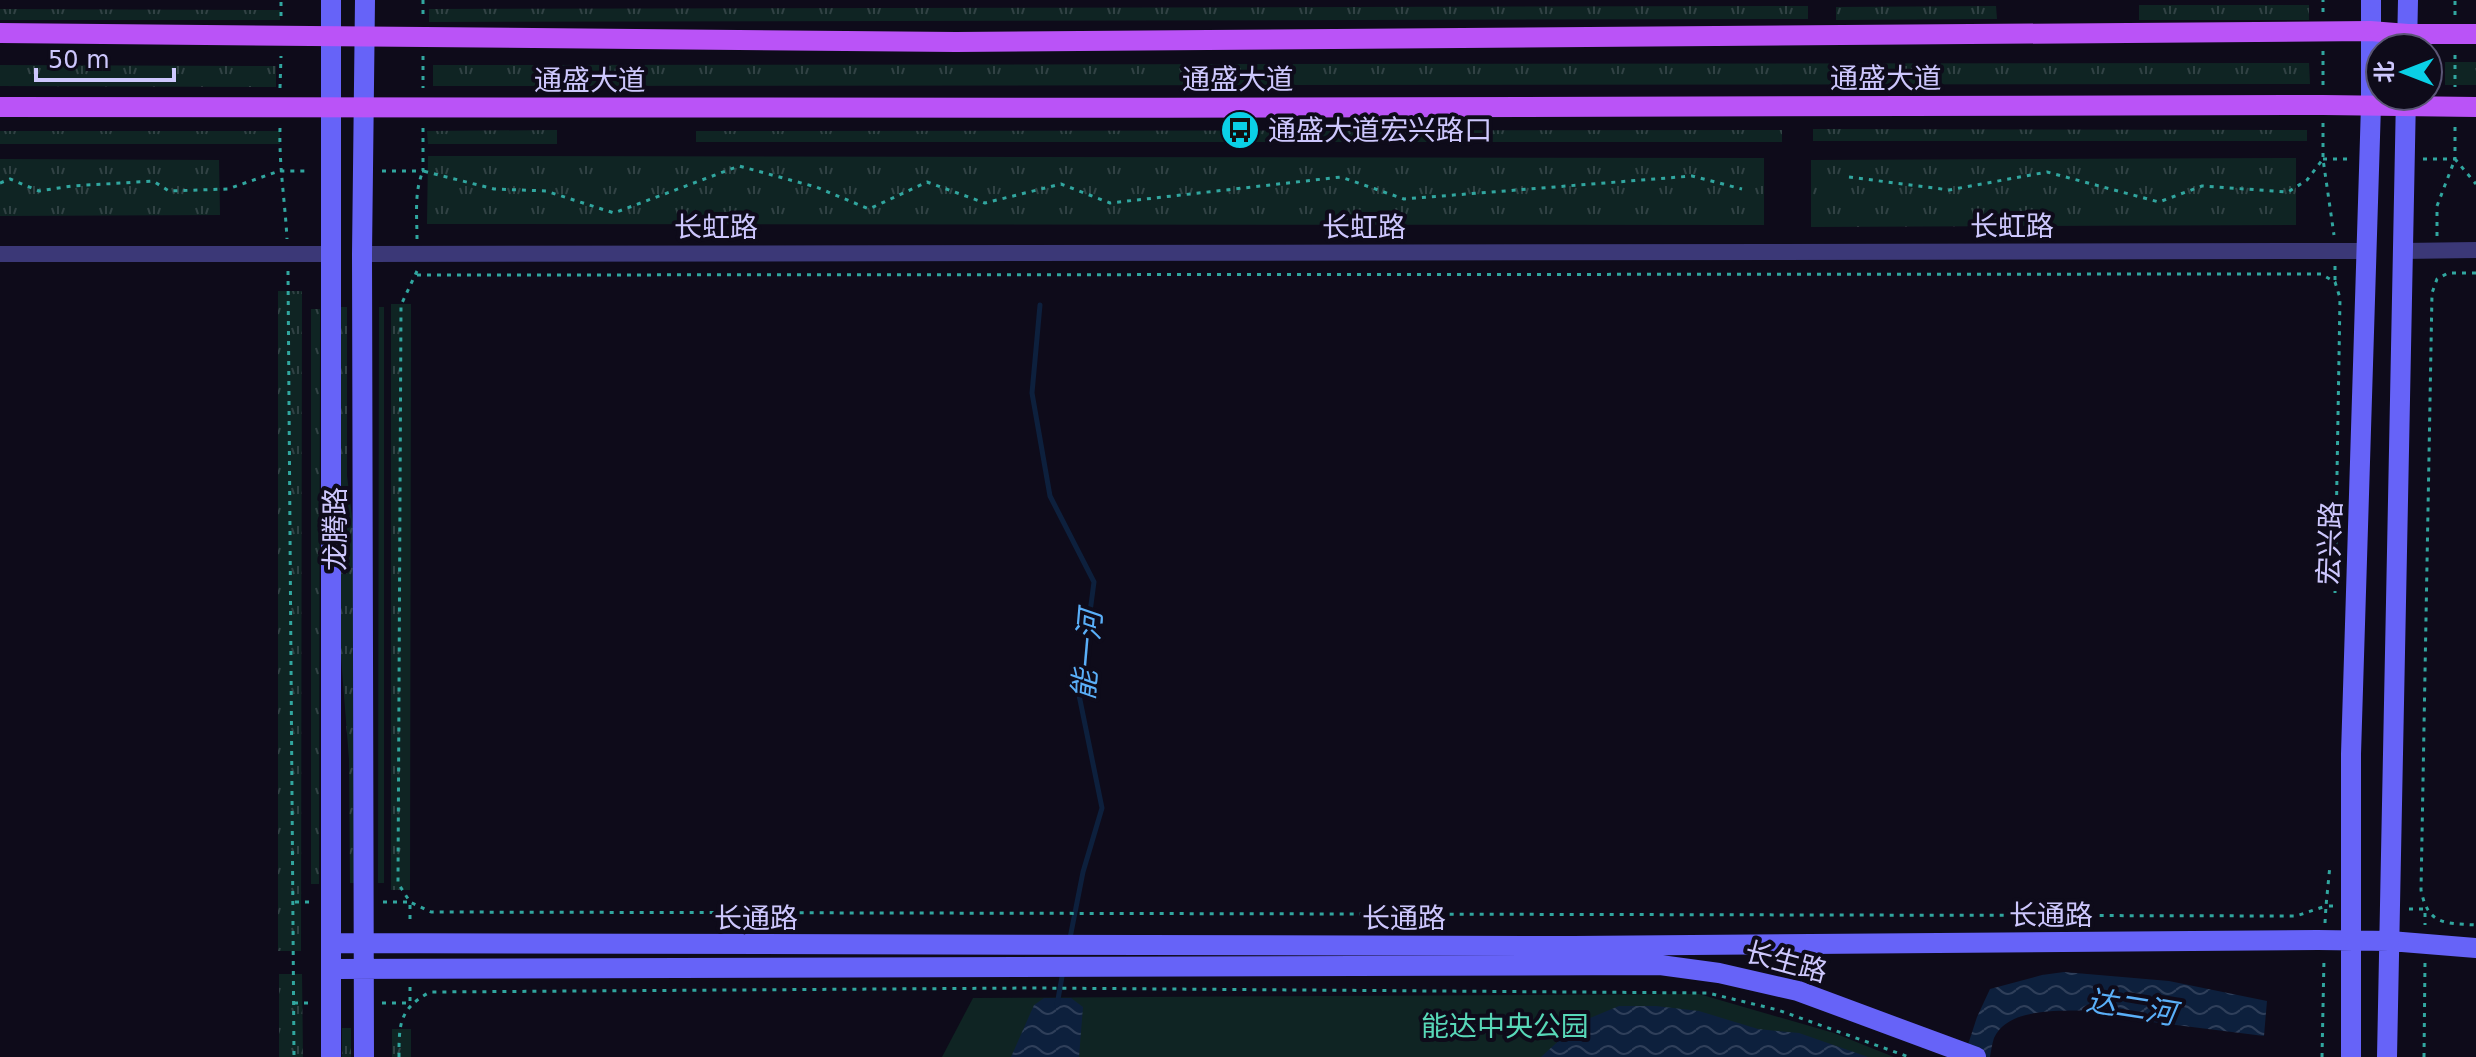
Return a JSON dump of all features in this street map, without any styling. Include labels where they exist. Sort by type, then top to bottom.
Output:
[{"type":"main road","name":"龙腾路","points":[[331,0],[331,1057]]},
{"type":"main road","name":"龙腾路","points":[[364,1057],[362,254],[365,0]]},
{"type":"main road","name":"宏兴路","points":[[2370,31],[2371,0]]},
{"type":"main road","points":[[2407,32],[2408,0]]},
{"type":"main road","name":"通盛大道","points":[[0,33],[971,42],[2374,32]]},
{"type":"main road","name":"通盛大道","points":[[2444,37],[2476,34]]},
{"type":"main road","name":"通盛大道","points":[[2444,104],[2476,107]]},
{"type":"main road","name":"通盛大道","points":[[0,107],[363,110],[2364,105]]},
{"type":"main road","name":"宏兴路","points":[[2351,1057],[2351,754],[2371,112]]},
{"type":"main road","points":[[2387,1057],[2405,112]]},
{"type":"main road","name":"长通路","points":[[331,943],[1604,946],[2390,941],[2476,948]]},
{"type":"main road","name":"长通路","points":[[331,969],[1572,964]]},
{"type":"main road","name":"长生路","points":[[1572,964],[1660,965],[1732,976],[1798,991],[1968,1054]]},
{"type":"street","points":[[2402,251],[2476,250]]},
{"type":"street","name":"长虹路","points":[[362,254],[2367,251]]},
{"type":"street","points":[[0,254],[329,254]]},
{"type":"path","points":[[281,0],[281,16]]},
{"type":"path","points":[[2323,0],[2323,159],[2334,225],[2335,282],[2340,298],[2335,599]]},
{"type":"path","points":[[280,94],[281,47]]},
{"type":"path","points":[[280,125],[279,171],[284,183],[287,244]]},
{"type":"path","points":[[1849,177],[1949,190],[2047,172],[2159,202],[2202,186],[2288,192],[2307,180],[2323,159]]},
{"type":"path","points":[[2437,250],[2437,206],[2455,159],[2476,184]]},
{"type":"path","points":[[417,245],[417,199],[423,171],[494,189],[546,191],[614,213],[739,166],[816,187],[869,209],[927,182],[985,203],[1061,184],[1110,203],[1341,177],[1404,199],[1692,176],[1742,189]]},
{"type":"path","points":[[0,183],[10,179],[39,191],[153,181],[169,191],[228,189],[279,171]]},
{"type":"path","points":[[288,259],[291,336],[294,1057]]},
{"type":"path","points":[[417,260],[417,275],[401,305],[398,883],[410,902],[431,912],[2296,916],[2326,906],[2330,852]]},
{"type":"path","points":[[2476,273],[2448,273],[2437,279],[2432,293],[2421,890],[2425,909],[2435,919],[2476,925]]},
{"type":"path","points":[[417,275],[2321,274],[2335,282]]},
{"type":"path","points":[[399,1057],[399,1027],[410,1003],[430,992],[1091,988],[1708,993],[1778,1010],[1909,1057]]},
{"type":"green space","points":[[2139,5],[2309,5],[2309,20],[2139,20]]},
{"type":"green space","points":[[1808,6],[1808,19],[429,22],[429,9]]},
{"type":"green space","points":[[1996,6],[1997,19],[1836,20],[1836,7]]},
{"type":"green space","points":[[0,9],[280,10],[280,20],[0,20]]},
{"type":"green space","points":[[2445,62],[2476,62],[2476,85],[2445,85]]},
{"type":"green space","points":[[2309,63],[2310,84],[433,86],[433,65]]},
{"type":"green space","points":[[0,65],[276,66],[276,87],[0,86]]},
{"type":"green space","points":[[1813,129],[2307,130],[2307,141],[1813,141]]},
{"type":"green space","points":[[557,130],[557,144],[428,144],[427,131]]},
{"type":"green space","points":[[1782,130],[1782,142],[696,142],[696,131]]},
{"type":"green space","points":[[0,131],[280,131],[280,144],[0,144]]},
{"type":"green space","points":[[428,156],[1764,158],[1764,225],[427,224]]},
{"type":"green space","points":[[2296,158],[2296,225],[1811,227],[1811,160]]},
{"type":"green space","points":[[0,159],[219,160],[220,215],[0,216]]},
{"type":"green space","points":[[278,291],[302,291],[301,951],[278,951]]},
{"type":"green space","points":[[391,304],[411,304],[410,890],[391,890]]},
{"type":"green space","points":[[341,307],[347,307],[347,476],[357,557],[357,883],[350,883],[349,759],[341,657]]},
{"type":"green space","points":[[379,307],[384,307],[384,883],[378,883]]},
{"type":"green space","points":[[311,309],[320,309],[319,884],[311,884]]},
{"type":"green space","points":[[279,974],[302,974],[303,1057],[279,1057]]},
{"type":"green space","name":"能达中央公园","points":[[1699,994],[1834,1033],[1894,1057],[942,1057],[973,998]]},
{"type":"green space","points":[[342,1028],[351,1028],[351,1057],[342,1057]]},
{"type":"green space","points":[[392,1029],[411,1029],[411,1057],[392,1057]]},
{"type":"water","name":"达二河","points":[[2064,972],[2169,981],[2267,1001],[2264,1036],[2128,1019],[2112,1009],[2047,1012],[2030,1014],[2003,1026],[1994,1038],[1990,1057],[1964,1057],[1990,989]]},
{"type":"water","points":[[1044,998],[1071,998],[1083,1007],[1079,1057],[1011,1057],[1034,1005]]},
{"type":"water","points":[[1619,1006],[1699,1011],[1758,1029],[1799,1033],[1868,1057],[1541,1057],[1578,1023]]},
{"type":"waterway","name":"能一河","points":[[1040,305],[1032,393],[1050,496],[1094,582],[1079,695],[1102,808],[1083,872],[1070,938]]},
{"type":"waterway","name":"能一河","points":[[1057,1005],[1063,971]]},
{"type":"place","name":"通盛大道宏兴路口","points":[[1240,130]]}]
